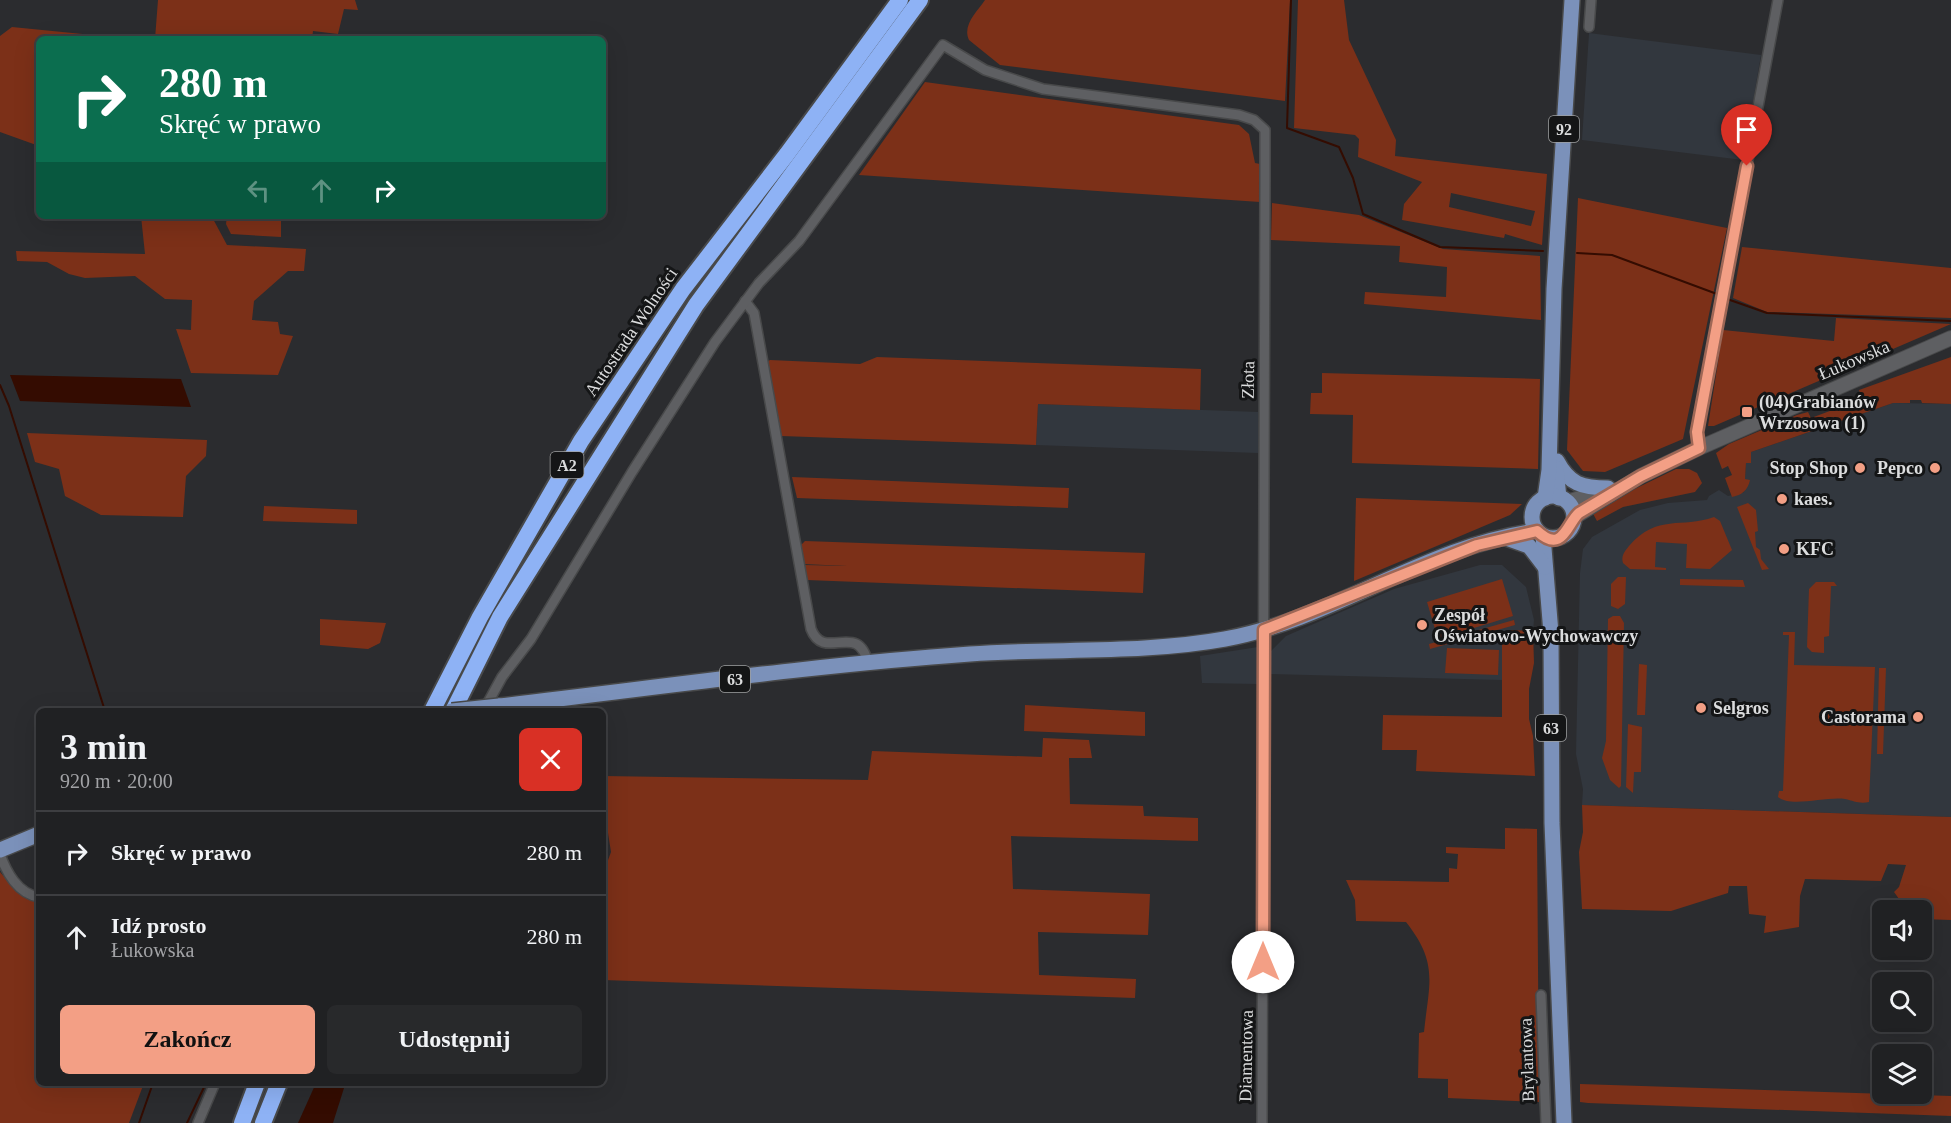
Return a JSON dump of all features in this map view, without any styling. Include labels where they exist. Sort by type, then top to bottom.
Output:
[{"type":"highway","name":"Autostrada Wolności","points":[[434,708],[480,617],[581,441],[683,289],[787,154],[900,0]]},
{"type":"highway","name":"A2","points":[[454,708],[500,617],[696,305],[920,0]]},
{"type":"highway","points":[[242,1123],[256,1086]]},
{"type":"highway","points":[[263,1123],[278,1086]]},
{"type":"main road","name":"92","points":[[1557,500],[1549,470],[1557,258],[1572,0]]},
{"type":"main road","name":"92","points":[[1557,258],[1560,313],[1557,500]]},
{"type":"main road","name":"Łukowska","points":[[1557,500],[1608,488],[1641,476],[1699,448],[1951,338]]},
{"type":"main road","points":[[1556,458],[1565,474],[1574,483],[1592,488],[1608,488]]},
{"type":"main road","name":"Łukowska","points":[[1573,518],[1641,476]]},
{"type":"main road","name":"63","points":[[1477,545],[1532,513],[1536,506],[1557,500]]},
{"type":"main road","points":[[1557,500],[1573,518]]},
{"type":"main road","name":"63","points":[[1532,513],[1540,533],[1546,570],[1551,633]]},
{"type":"main road","name":"63","points":[[480,708],[970,654],[1185,644],[1264,630],[1477,545],[1504,537],[1540,533],[1559,537],[1569,531],[1573,518]]},
{"type":"main road","points":[[1504,537],[1529,546],[1546,570]]},
{"type":"main road","name":"63","points":[[1559,537],[1555,553],[1551,633],[1552,822],[1564,1123]]},
{"type":"main road","points":[[0,852],[36,835]]},
{"type":"street","points":[[1589,27],[1591,0]]},
{"type":"street","points":[[1699,448],[1697,432],[1778,0]]},
{"type":"street","name":"Złota","points":[[745,302],[799,241],[943,45],[985,70],[1043,89],[1239,115],[1254,120],[1265,130],[1264,630]]},
{"type":"street","points":[[485,708],[501,678],[531,639],[632,472],[715,342],[745,302],[754,313],[813,635],[825,643],[858,643],[865,648],[868,664]]},
{"type":"street","name":"Diamentowa","points":[[1262,1123],[1264,630]]},
{"type":"street","points":[[0,852],[11,878],[32,896],[36,897]]},
{"type":"street","name":"Brylantowa","points":[[1541,995],[1546,1123]]},
{"type":"street","points":[[198,1123],[214,1086]]},
{"type":"shaded area","points":[[158,0],[355,0],[358,10],[344,9],[338,34],[313,31],[312,36],[155,36]]},
{"type":"shaded area","points":[[985,0],[1290,0],[1285,101],[1000,65],[969,40],[967,34],[971,19]]},
{"type":"shaded area","points":[[1298,0],[1344,0],[1349,40],[1396,140],[1395,156],[1547,174],[1542,245],[1505,234],[1504,238],[1402,220],[1404,204],[1422,182],[1358,157],[1359,139],[1355,135],[1294,128]],"holes":[[[1451,193],[1535,211],[1531,226],[1449,207]]]},
{"type":"shaded area","points":[[12,27],[103,36],[36,36],[36,145],[0,132],[0,36]]},
{"type":"shaded area","points":[[1589,33],[1761,55],[1743,160],[1582,140]]},
{"type":"shaded area","points":[[925,82],[1239,125],[1249,134],[1255,163],[1260,164],[1260,202],[859,175]]},
{"type":"shaded area","points":[[1578,198],[1727,228],[1683,439],[1605,472],[1583,471],[1567,450]]},
{"type":"shaded area","points":[[1272,203],[1359,215],[1443,249],[1540,256],[1541,320],[1364,304],[1365,292],[1446,297],[1447,267],[1399,262],[1400,246],[1271,240]]},
{"type":"shaded area","points":[[141,219],[213,219],[227,245],[306,249],[304,271],[288,271],[254,301],[252,320],[278,322],[280,334],[293,336],[278,375],[191,373],[176,329],[191,330],[192,300],[165,299],[135,276],[85,278],[69,274],[47,262],[17,261],[16,251],[145,254]]},
{"type":"shaded area","points":[[227,219],[281,219],[281,237],[231,234],[226,224]]},
{"type":"shaded area","points":[[1742,247],[1951,268],[1951,318],[1767,312],[1733,298]]},
{"type":"shaded area","points":[[1836,318],[1951,324],[1714,426],[1708,426],[1723,330],[1834,341]]},
{"type":"shaded area","points":[[877,357],[1201,369],[1200,410],[1038,404],[1036,445],[781,436],[765,363],[770,360],[860,364]]},
{"type":"shaded area","points":[[1951,357],[1951,404],[1922,403],[1921,400],[1910,400],[1910,403],[1893,403],[1751,452],[1751,463],[1746,463],[1745,479],[1750,480],[1748,487],[1744,492],[1732,497],[1725,478],[1732,475],[1728,466],[1722,469],[1716,453],[1729,444],[1797,415],[1808,412],[1811,418],[1862,399],[1859,390]]},
{"type":"shaded area","points":[[1322,373],[1540,379],[1538,469],[1352,463],[1353,415],[1310,414],[1311,393],[1322,393]]},
{"type":"shaded area","points":[[10,375],[181,379],[191,407],[20,401]]},
{"type":"shaded area","points":[[1893,403],[1951,404],[1951,817],[1582,805],[1583,789],[1576,754],[1580,573],[1583,549],[1592,537],[1640,510],[1668,503],[1707,500],[1719,490],[1728,496],[1744,492],[1746,462],[1751,463],[1751,452]]},
{"type":"shaded area","points":[[1038,404],[1258,412],[1258,453],[1036,445]]},
{"type":"shaded area","points":[[27,433],[207,440],[206,456],[186,476],[183,517],[101,515],[65,496],[59,469],[35,462]]},
{"type":"shaded area","points":[[1676,469],[1689,469],[1697,473],[1702,483],[1695,492],[1623,507],[1597,521],[1591,510]]},
{"type":"shaded area","points":[[792,477],[1069,488],[1068,508],[797,498]]},
{"type":"shaded area","points":[[1356,498],[1522,504],[1510,515],[1354,581]]},
{"type":"shaded area","points":[[1748,503],[1756,510],[1758,531],[1755,532],[1756,547],[1760,550],[1761,559],[1769,569],[1762,570],[1737,507]]},
{"type":"shaded area","points":[[264,506],[357,510],[357,524],[263,521]]},
{"type":"shaded area","points":[[1714,517],[1720,521],[1732,550],[1710,569],[1686,568],[1687,544],[1656,542],[1655,567],[1666,568],[1666,570],[1630,569],[1623,563],[1624,552],[1627,548],[1650,529],[1660,525]]},
{"type":"shaded area","points":[[805,541],[1145,553],[1143,593],[807,580],[805,565],[847,566],[803,564],[800,546]]},
{"type":"shaded area","name":"Zespół Oświatowo-Wychowawczy","points":[[1480,565],[1502,565],[1526,587],[1534,620],[1533,631],[1502,632],[1502,680],[1269,674],[1271,651],[1286,636],[1394,589]]},
{"type":"shaded area","points":[[1618,577],[1626,577],[1625,604],[1618,609],[1611,606],[1611,584]]},
{"type":"shaded area","points":[[1502,579],[1513,616],[1438,639],[1427,602]]},
{"type":"shaded area","points":[[1680,579],[1743,580],[1745,587],[1680,585]]},
{"type":"shaded area","points":[[1816,582],[1834,582],[1837,586],[1831,586],[1829,636],[1824,637],[1824,653],[1812,652],[1807,647],[1809,589]]},
{"type":"shaded area","points":[[1620,616],[1624,623],[1621,786],[1619,788],[1610,780],[1602,758],[1606,741],[1608,619]]},
{"type":"shaded area","points":[[320,619],[386,623],[380,643],[368,649],[320,645]]},
{"type":"shaded area","points":[[1514,620],[1515,625],[1430,649],[1429,644]]},
{"type":"shaded area","points":[[1533,631],[1534,663],[1529,689],[1529,719],[1533,736],[1535,776],[1416,771],[1417,750],[1382,750],[1383,715],[1502,717],[1502,632]]},
{"type":"shaded area","points":[[1783,632],[1795,632],[1794,665],[1875,667],[1869,802],[1837,799],[1791,802],[1778,797],[1779,791],[1783,791],[1789,635],[1783,635]]},
{"type":"shaded area","points":[[1258,647],[1258,684],[1202,683],[1200,656]]},
{"type":"shaded area","points":[[1447,648],[1499,650],[1498,675],[1445,673]]},
{"type":"shaded area","points":[[1639,664],[1647,665],[1645,715],[1637,715]]},
{"type":"shaded area","points":[[1879,668],[1886,668],[1883,754],[1877,754]]},
{"type":"shaded area","points":[[1025,705],[1145,712],[1145,736],[1024,731]]},
{"type":"shaded area","points":[[1628,724],[1642,727],[1641,772],[1634,772],[1633,793],[1626,787]]},
{"type":"shaded area","points":[[1043,738],[1089,740],[1092,758],[1069,758],[1070,804],[1143,806],[1144,816],[1198,818],[1198,841],[1011,836],[1013,889],[1150,894],[1148,935],[1038,932],[1039,975],[1136,979],[1135,998],[606,980],[606,866],[611,852],[606,820],[606,776],[868,780],[872,751],[1042,757]]},
{"type":"shaded area","points":[[1582,805],[1951,817],[1951,920],[1932,919],[1932,900],[1900,900],[1894,892],[1899,887],[1906,865],[1888,864],[1881,881],[1805,879],[1800,896],[1799,927],[1764,933],[1766,916],[1749,914],[1747,886],[1729,886],[1728,893],[1671,911],[1582,909],[1579,852],[1583,832]]},
{"type":"shaded area","points":[[1505,828],[1537,829],[1539,1102],[1448,1098],[1448,1079],[1418,1078],[1419,1033],[1424,1032],[1429,987],[1428,962],[1406,922],[1356,921],[1355,900],[1346,880],[1449,882],[1449,868],[1457,869],[1458,854],[1446,853],[1446,847],[1505,849]]},
{"type":"shaded area","points":[[0,872],[18,893],[36,902],[36,1086],[143,1086],[129,1123],[0,1123]]},
{"type":"shaded area","points":[[1580,1084],[1872,1093],[1872,1104],[1932,1104],[1932,1095],[1951,1096],[1951,1116],[1588,1103],[1580,1102]]},
{"type":"shaded area","points":[[315,1086],[344,1088],[333,1123],[298,1123]]},
{"type":"waterway","points":[[1291,0],[1287,128],[1339,147],[1353,178],[1363,214],[1440,247],[1543,251]]},
{"type":"waterway","points":[[1577,253],[1612,255],[1717,294]]},
{"type":"waterway","points":[[1730,300],[1767,313],[1951,321]]},
{"type":"waterway","points":[[0,385],[9,406],[104,708]]},
{"type":"waterway","points":[[139,1123],[152,1086]]},
{"type":"waterway","points":[[187,1123],[205,1086]]},
{"type":"place","name":"(04)Grabianów Wrzosowa (1)","points":[[1747,412]]},
{"type":"place","name":"Stop Shop","points":[[1860,468]]},
{"type":"place","name":"Pepco","points":[[1935,468]]},
{"type":"place","name":"kaes.","points":[[1782,499]]},
{"type":"place","name":"KFC","points":[[1784,549]]},
{"type":"place","name":"Zespół Oświatowo-Wychowawczy","points":[[1422,625]]},
{"type":"place","name":"Selgros","points":[[1701,708]]},
{"type":"place","name":"Castorama","points":[[1918,717]]},
{"type":"route","points":[[1263,962],[1264,630],[1298,619],[1415,568],[1477,545],[1527,532],[1537,531],[1541,535],[1554,538],[1564,535],[1569,531],[1573,518],[1579,513],[1641,476],[1699,448],[1697,432],[1747,166]]}]
